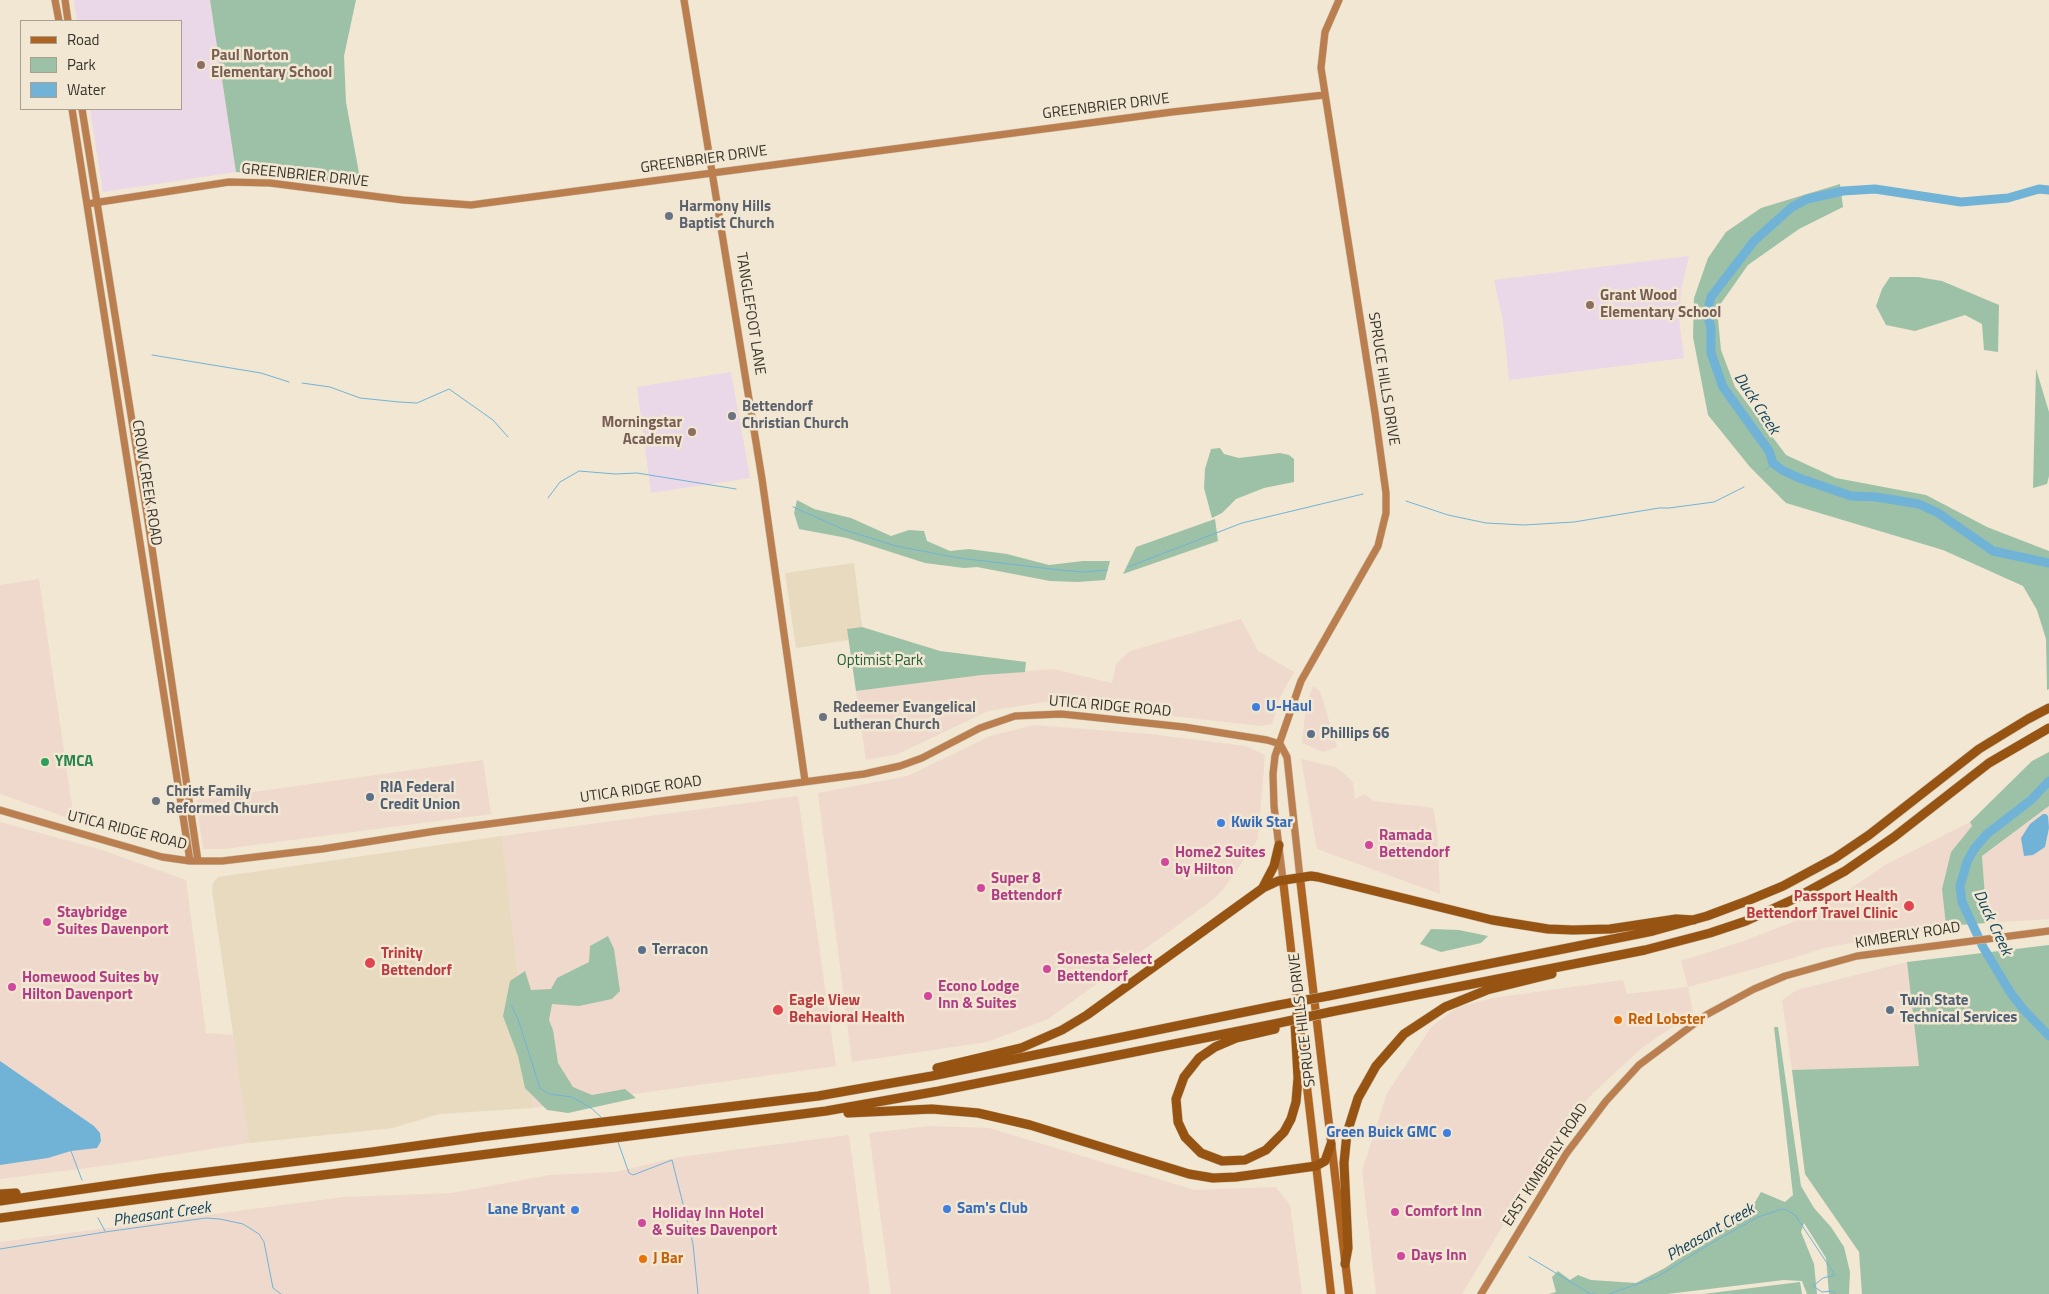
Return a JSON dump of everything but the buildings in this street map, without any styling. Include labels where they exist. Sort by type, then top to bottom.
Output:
[{"type":"highway","points":[[0,1201],[160,1178],[773,1102],[912,1079],[1628,936],[1723,911],[1766,893],[1834,858],[1870,835],[1979,749],[2049,708]]},
{"type":"highway","points":[[1300,1014],[1295,1023],[1298,1078],[1296,1102],[1291,1119],[1284,1132],[1266,1150],[1245,1160],[1222,1161],[1201,1153],[1185,1137],[1176,1114],[1178,1091],[1188,1070],[1204,1053],[1221,1044],[1280,1025],[1300,1014],[1330,1012],[1645,950],[1710,933],[1746,921],[1794,899],[1845,871],[1874,852],[1989,763],[2049,728]]},
{"type":"highway","points":[[1263,888],[1274,866],[1279,845]]},
{"type":"highway","points":[[912,1079],[931,1070],[1021,1048],[1062,1030],[1087,1015],[1263,888],[1283,880],[1318,877],[1484,918],[1541,928],[1592,930],[1625,928],[1676,919],[1694,920]]},
{"type":"highway","points":[[1345,1264],[1348,1248],[1344,1163],[1347,1134],[1358,1098],[1369,1076],[1380,1061],[1404,1034],[1445,1007],[1487,990],[1554,974],[1565,966]]},
{"type":"highway","points":[[0,1219],[209,1190],[826,1111],[931,1093],[1280,1025]]},
{"type":"highway","points":[[826,1111],[837,1114],[932,1108],[978,1113],[1030,1125],[1201,1177],[1236,1177],[1316,1166],[1325,1160],[1331,1144]]},
{"type":"highway","points":[[0,1194],[48,1194]]},
{"type":"main road","points":[[55,0],[59,20]]},
{"type":"main road","points":[[65,0],[68,20]]},
{"type":"main road","name":"TANGLEFOOT LANE","points":[[684,0],[762,479],[805,781]]},
{"type":"main road","name":"SPRUCE HILLS DRIVE","points":[[1331,1294],[1279,845],[1273,774],[1275,756],[1301,681],[1378,546],[1386,513],[1386,493],[1375,413],[1321,68],[1325,32],[1340,0]]},
{"type":"main road","name":"GREENBRIER DRIVE","points":[[88,204],[229,182],[270,184],[403,200],[472,205],[1162,114],[1324,95]]},
{"type":"main road","name":"CROW CREEK ROAD","points":[[72,110],[194,861]]},
{"type":"main road","name":"CROW CREEK ROAD","points":[[82,110],[148,521],[194,861]]},
{"type":"main road","name":"UTICA RIDGE ROAD","points":[[0,810],[162,857],[194,861],[222,861],[272,856],[436,831],[864,774],[900,766],[922,758],[980,728],[1015,716],[1061,714],[1081,716],[1184,727],[1268,740],[1280,744]]},
{"type":"main road","name":"SPRUCE HILLS DRIVE","points":[[1280,744],[1287,758],[1349,1294]]},
{"type":"main road","name":"KIMBERLY ROAD","points":[[1801,971],[1857,956],[2049,931]]},
{"type":"main road","name":"EAST KIMBERLY ROAD","points":[[1480,1294],[1579,1135],[1606,1101],[1639,1065],[1706,1015],[1754,990],[1801,971]]},
{"type":"shaded area","name":"Paul Norton Elementary School","points":[[74,0],[210,0],[236,172],[103,192],[90,110],[182,110],[182,20],[77,20]]},
{"type":"shaded area","name":"Grant Wood Elementary School","points":[[1689,256],[1681,290],[1679,320],[1684,358],[1509,380],[1503,321],[1494,280]]},
{"type":"shaded area","name":"Morningstar Academy","points":[[731,372],[750,478],[651,493],[637,387]]},
{"type":"shaded area","points":[[854,563],[862,627],[847,630],[849,640],[796,648],[785,573]]},
{"type":"shaded area","points":[[39,579],[74,820],[0,794],[0,585]]},
{"type":"shaded area","points":[[1241,619],[1258,651],[1294,672],[1280,697],[1272,724],[1262,726],[1045,702],[988,711],[898,754],[866,760],[856,691],[982,675],[1053,669],[1112,683],[1116,664],[1130,651]]},
{"type":"shaded area","points":[[1313,686],[1320,691],[1337,747],[1323,752],[1302,743],[1306,705]]},
{"type":"shaded area","points":[[1034,725],[1150,734],[1246,746],[1265,755],[1258,839],[1225,887],[1214,899],[1048,1019],[987,1042],[852,1062],[818,793],[908,776],[990,736]]},
{"type":"shaded area","points":[[1301,759],[1335,767],[1340,770],[1353,782],[1355,799],[1364,794],[1374,801],[1433,808],[1437,829],[1440,894],[1317,849]]},
{"type":"shaded area","points":[[483,760],[491,814],[223,849],[203,849],[196,800]]},
{"type":"shaded area","points":[[798,796],[836,1066],[533,1108],[502,836]]},
{"type":"shaded area","points":[[2049,806],[2049,919],[1987,923],[1982,856]]},
{"type":"shaded area","points":[[0,822],[102,850],[186,880],[206,1033],[234,1035],[249,1143],[110,1165],[0,1179]]},
{"type":"shaded area","points":[[1970,822],[1972,826],[1951,852],[1942,889],[1946,926],[1824,948],[1688,987],[1681,961],[1744,941],[1813,914],[1885,865]]},
{"type":"shaded area","name":"Trinity Bettendorf","points":[[502,836],[533,1108],[439,1114],[393,1128],[249,1143],[212,891],[213,883],[218,877]]},
{"type":"shaded area","points":[[1907,962],[1919,1066],[1792,1070],[1782,1000],[1797,990]]},
{"type":"shaded area","points":[[1623,980],[1627,994],[1688,987],[1693,1013],[1643,1047],[1593,1093],[1558,1133],[1462,1294],[1376,1294],[1362,1171],[1387,1093],[1432,1026],[1458,1007],[1492,998]]},
{"type":"shaded area","points":[[929,1126],[989,1128],[1195,1190],[1276,1187],[1290,1205],[1302,1294],[891,1294],[869,1133]]},
{"type":"shaded area","points":[[849,1135],[870,1294],[0,1294],[0,1242],[344,1197],[451,1193],[550,1175],[615,1172],[679,1157]]},
{"type":"green space","points":[[210,0],[356,0],[344,56],[346,102],[361,184],[236,172]]},
{"type":"green space","points":[[1840,184],[1843,207],[1799,229],[1748,265],[1717,309],[1721,350],[1735,387],[1786,455],[1836,478],[1926,495],[1987,527],[2049,551],[2049,689],[2047,690],[2046,639],[2037,610],[2023,586],[1943,550],[1786,503],[1750,467],[1708,415],[1693,337],[1694,298],[1708,258],[1726,232],[1761,208]]},
{"type":"green space","points":[[1890,277],[1918,277],[1942,281],[1999,305],[1998,352],[1984,350],[1982,324],[1965,315],[1915,331],[1886,325],[1876,306],[1882,289]]},
{"type":"green space","points":[[2036,369],[2049,412],[2049,476],[2047,484],[2033,488]]},
{"type":"green space","points":[[1220,448],[1224,454],[1239,458],[1280,453],[1289,455],[1294,459],[1294,482],[1264,488],[1236,499],[1222,513],[1212,518],[1204,488],[1205,469],[1211,449]]},
{"type":"green space","points":[[797,500],[814,509],[851,518],[891,536],[909,530],[924,531],[927,541],[950,551],[969,549],[1007,554],[1049,565],[1083,561],[1110,561],[1105,580],[1078,582],[1050,581],[977,567],[964,568],[925,563],[847,538],[799,529],[794,513]]},
{"type":"green space","points":[[1215,519],[1218,541],[1123,574],[1136,547]]},
{"type":"green space","name":"Optimist Park","points":[[862,627],[940,651],[1026,662],[1025,672],[982,675],[856,691],[847,629]]},
{"type":"green space","points":[[2049,752],[2049,806],[1982,856],[1987,923],[1946,926],[1942,889],[1951,852],[1972,826],[1970,822],[2032,761]]},
{"type":"green space","points":[[1431,929],[1459,930],[1488,936],[1481,943],[1441,952],[1420,944]]},
{"type":"green space","points":[[608,936],[614,949],[620,991],[612,999],[579,1006],[552,1004],[549,1020],[553,1030],[558,1063],[573,1087],[592,1095],[625,1089],[636,1098],[568,1113],[547,1110],[525,1088],[518,1056],[503,1016],[510,981],[525,971],[531,990],[551,989],[557,978],[589,962],[590,946]]},
{"type":"green space","points":[[2049,945],[2049,1294],[1862,1294],[1859,1252],[1805,1174],[1792,1070],[1919,1066],[1907,962]]},
{"type":"green space","points":[[1774,1027],[1778,1027],[1801,1186],[1814,1208],[1831,1227],[1844,1247],[1850,1272],[1849,1294],[1829,1294],[1826,1258],[1804,1223],[1801,1232],[1814,1264],[1817,1294],[1807,1294],[1802,1281],[1784,1280],[1667,1294],[1549,1294],[1556,1292],[1552,1277],[1558,1271],[1570,1280],[1578,1275],[1591,1280],[1636,1283],[1665,1268],[1751,1209],[1761,1192],[1785,1202],[1793,1195]]},
{"type":"green space","points":[[1800,1282],[1802,1294],[1703,1294]]},
{"type":"water","points":[[2043,814],[2048,816],[2049,828],[2045,847],[2033,855],[2024,856],[2021,838],[2030,824]]},
{"type":"water","points":[[0,1061],[94,1126],[100,1133],[101,1141],[97,1148],[71,1151],[48,1158],[0,1165]]},
{"type":"waterway","name":"Duck Creek","points":[[2049,190],[2039,189],[2008,198],[1961,202],[1875,189],[1843,191],[1807,199],[1792,207],[1754,241],[1711,297],[1707,313],[1711,328],[1711,353],[1723,387],[1769,451],[1773,463],[1782,470],[1851,496],[1876,497],[1919,504],[1938,513],[1993,551],[2049,563]]},
{"type":"waterway","points":[[152,355],[261,373],[289,382]]},
{"type":"waterway","points":[[302,383],[330,387],[360,398],[417,403],[449,389],[493,420],[508,437]]},
{"type":"waterway","points":[[1765,470],[1773,463]]},
{"type":"waterway","points":[[548,498],[560,482],[579,471],[615,474],[637,473],[736,489]]},
{"type":"waterway","points":[[1406,501],[1448,515],[1486,523],[1524,525],[1574,522],[1659,508],[1714,502],[1744,487]]},
{"type":"waterway","points":[[1128,567],[1242,523],[1363,494]]},
{"type":"waterway","points":[[793,507],[845,530],[896,546],[959,558],[1060,570],[1083,572],[1107,570]]},
{"type":"waterway","name":"Duck Creek","points":[[2049,781],[2031,800],[1987,834],[1974,849],[1967,862],[1960,886],[1962,902],[1983,947],[2010,992],[2023,1009],[2049,1036]]},
{"type":"waterway","points":[[511,1005],[518,1019],[540,1088],[549,1094],[572,1097],[591,1108],[601,1117]]},
{"type":"waterway","points":[[618,1142],[629,1173],[633,1175],[672,1160],[693,1244],[698,1294]]},
{"type":"waterway","points":[[71,1151],[82,1180]]},
{"type":"waterway","name":"Pheasant Creek","points":[[1609,1294],[1657,1277],[1758,1217],[1782,1209],[1795,1215],[1835,1275],[1823,1278],[1813,1286],[1822,1292],[1832,1291],[1836,1294]]},
{"type":"waterway","points":[[98,1218],[105,1231]]},
{"type":"waterway","name":"Pheasant Creek","points":[[0,1249],[206,1218],[220,1219],[243,1224],[259,1234],[264,1242],[273,1288],[281,1294]]},
{"type":"waterway","points":[[1529,1257],[1589,1293]]},
{"type":"waterway","name":"Pheasant Creek","points":[[1587,1294],[1596,1294]]},
{"type":"place","name":"Paul Norton Elementary School","points":[[201,65]]},
{"type":"place","name":"Harmony Hills Baptist Church","points":[[669,216]]},
{"type":"place","name":"Grant Wood Elementary School","points":[[1590,305]]},
{"type":"place","name":"Bettendorf Christian Church","points":[[732,416]]},
{"type":"place","name":"Morningstar Academy","points":[[692,432]]},
{"type":"place","name":"U-Haul","points":[[1256,707]]},
{"type":"place","name":"Redeemer Evangelical Lutheran Church","points":[[823,717]]},
{"type":"place","name":"Phillips 66","points":[[1311,734]]},
{"type":"place","name":"YMCA","points":[[45,762]]},
{"type":"place","name":"RIA Federal Credit Union","points":[[370,797]]},
{"type":"place","name":"Christ Family Reformed Church","points":[[156,801]]},
{"type":"place","name":"Kwik Star","points":[[1221,823]]},
{"type":"place","name":"Ramada Bettendorf","points":[[1369,845]]},
{"type":"place","name":"Home2 Suites by Hilton","points":[[1165,862]]},
{"type":"place","name":"Super 8 Bettendorf","points":[[981,888]]},
{"type":"place","name":"Passport Health Bettendorf Travel Clinic","points":[[1909,906]]},
{"type":"place","name":"Staybridge Suites Davenport","points":[[47,922]]},
{"type":"place","name":"Terracon","points":[[642,950]]},
{"type":"place","name":"Trinity Bettendorf","points":[[370,963]]},
{"type":"place","name":"Sonesta Select Bettendorf","points":[[1047,969]]},
{"type":"place","name":"Homewood Suites by Hilton Davenport","points":[[12,987]]},
{"type":"place","name":"Econo Lodge Inn & Suites","points":[[928,996]]},
{"type":"place","name":"Eagle View Behavioral Health","points":[[778,1010]]},
{"type":"place","name":"Twin State Technical Services","points":[[1890,1010]]},
{"type":"place","name":"Red Lobster","points":[[1618,1020]]},
{"type":"place","name":"Green Buick GMC","points":[[1447,1133]]},
{"type":"place","name":"Sam's Club","points":[[947,1209]]},
{"type":"place","name":"Lane Bryant","points":[[575,1210]]},
{"type":"place","name":"Comfort Inn","points":[[1395,1212]]},
{"type":"place","name":"Holiday Inn Hotel & Suites Davenport","points":[[642,1223]]},
{"type":"place","name":"Days Inn","points":[[1401,1256]]},
{"type":"place","name":"J Bar","points":[[643,1259]]}]
